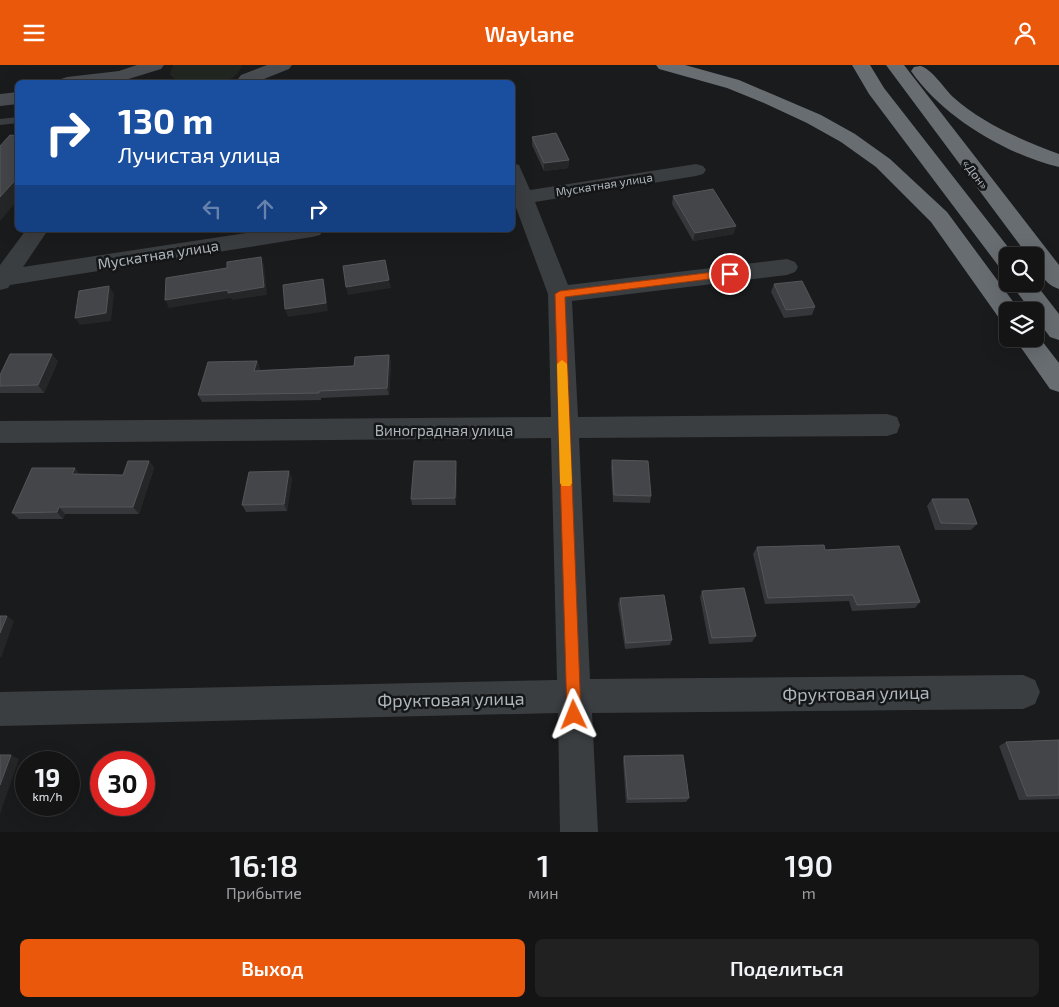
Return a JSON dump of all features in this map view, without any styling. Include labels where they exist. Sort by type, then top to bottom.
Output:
[{"type":"highway","points":[[665,65],[732,84],[771,99],[831,129],[883,163],[939,217],[1001,302]]},
{"type":"highway","name":"«Дон»","points":[[860,65],[876,90],[999,251]]},
{"type":"highway","name":"«Дон»","points":[[895,65],[908,85],[1059,281]]},
{"type":"highway","points":[[916,65],[944,99],[974,123],[1017,145],[1059,161]]},
{"type":"highway","points":[[1029,292],[1059,331]]},
{"type":"highway","points":[[1033,347],[1059,382]]},
{"type":"main road","points":[[91,80],[122,76],[155,65]]},
{"type":"main road","points":[[157,80],[156,72],[160,65]]},
{"type":"main road","points":[[248,75],[283,65]]},
{"type":"main road","points":[[0,91],[15,89]]},
{"type":"main road","points":[[0,100],[15,98]]},
{"type":"street","name":"Мускатная улица","points":[[518,198],[696,170]]},
{"type":"street","points":[[515,184],[518,198],[560,294],[579,832]]},
{"type":"street","points":[[2,280],[36,232]]},
{"type":"street","name":"Мускатная улица","points":[[2,280],[300,232]]},
{"type":"street","points":[[560,294],[787,267]]},
{"type":"street","name":"Виноградная улица","points":[[0,432],[888,425]]},
{"type":"street","name":"Фруктовая улица","points":[[0,709],[573,696],[1023,692]]},
{"type":"lane","points":[[0,122],[15,120]]},
{"type":"shaded area","points":[[173,65],[242,65],[238,73],[227,80],[175,80],[170,74]]},
{"type":"building","points":[[556,133],[569,160],[544,163],[532,137]]},
{"type":"building","points":[[10,135],[15,136],[15,180],[0,197],[0,146]]},
{"type":"building","points":[[713,189],[736,226],[695,233],[673,196]]},
{"type":"building","points":[[261,257],[264,287],[228,293],[228,290],[165,300],[166,278],[227,268],[227,262]]},
{"type":"building","points":[[385,260],[389,280],[346,287],[343,266]]},
{"type":"building","points":[[323,279],[326,303],[285,309],[283,285]]},
{"type":"building","points":[[802,281],[815,307],[786,310],[774,284]]},
{"type":"building","points":[[109,286],[106,313],[75,318],[79,291]]},
{"type":"building","points":[[10,354],[52,354],[38,385],[0,386],[0,375]]},
{"type":"building","points":[[389,355],[387,388],[319,391],[319,393],[198,395],[208,362],[257,361],[254,371],[354,366],[355,357]]},
{"type":"building","points":[[612,460],[648,461],[651,496],[614,495]]},
{"type":"building","points":[[128,461],[149,461],[133,507],[59,507],[57,512],[12,513],[32,468],[75,468],[72,474],[123,475]]},
{"type":"building","points":[[414,461],[456,461],[455,498],[411,499]]},
{"type":"building","points":[[289,471],[284,504],[242,505],[249,472]]},
{"type":"building","points":[[932,499],[968,499],[977,524],[941,523]]},
{"type":"building","points":[[824,545],[825,550],[899,546],[920,602],[857,605],[853,595],[768,598],[757,547]]},
{"type":"building","points":[[744,588],[756,636],[712,638],[702,591]]},
{"type":"building","points":[[664,595],[672,640],[626,643],[620,598]]},
{"type":"building","points":[[0,616],[7,616],[0,633]]},
{"type":"building","points":[[1059,740],[1059,795],[1027,796],[1006,742]]},
{"type":"building","points":[[0,755],[11,755],[0,785]]},
{"type":"building","points":[[683,755],[689,798],[628,799],[624,756]]},
{"type":"slow traffic","points":[[562,364],[566,483]]},
{"type":"route","points":[[574,715],[560,294],[730,274]]}]
